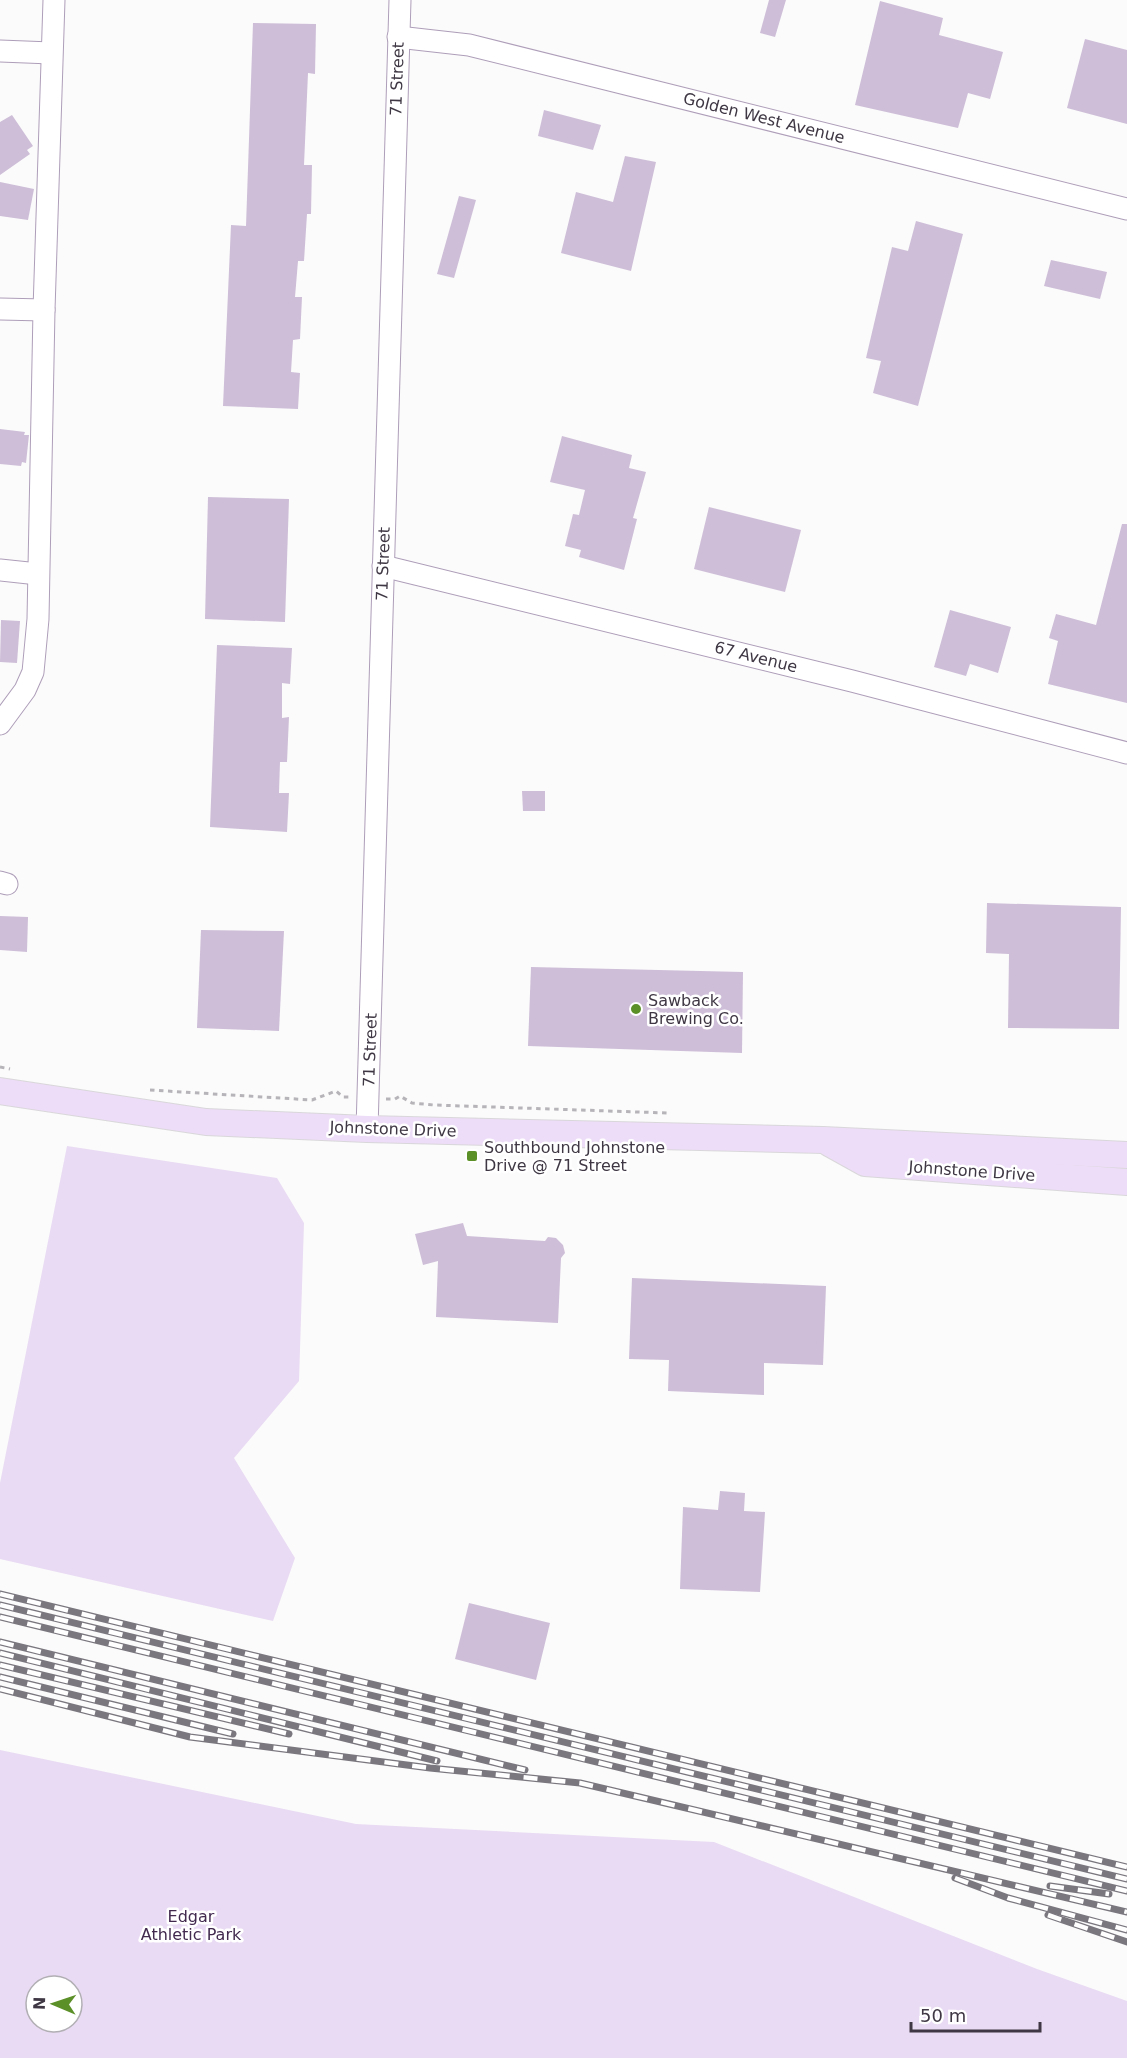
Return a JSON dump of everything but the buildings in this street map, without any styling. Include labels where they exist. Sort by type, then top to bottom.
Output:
[{"type":"main road","name":"Johnstone Drive","points":[[0,1091],[206,1122],[367,1129],[824,1140],[1127,1155]]},
{"type":"main road","name":"Johnstone Drive","points":[[824,1140],[865,1163],[1127,1182]]},
{"type":"street","points":[[0,724],[25,690],[33,672],[38,574],[54,0]]},
{"type":"street","name":"71 Street","points":[[367,1129],[399,0]]},
{"type":"street","name":"Golden West Avenue","points":[[398,37],[468,45],[1127,209]]},
{"type":"street","points":[[0,51],[51,53]]},
{"type":"street","points":[[0,309],[44,310]]},
{"type":"street","name":"67 Avenue","points":[[383,566],[852,681],[1127,753]]},
{"type":"street","points":[[0,570],[38,574]]},
{"type":"path","points":[[0,1067],[14,1071]]},
{"type":"path","points":[[139,1089],[312,1100],[336,1091],[343,1097]]},
{"type":"green space","points":[[67,1146],[277,1178],[304,1223],[299,1381],[234,1458],[295,1558],[273,1621],[0,1559],[0,1483]]},
{"type":"green space","name":"Edgar Athletic Park","points":[[0,1750],[356,1824],[714,1842],[1037,1969],[1127,2001],[1127,2058],[0,2058]]},
{"type":"railway","points":[[0,1594],[1127,1867]]},
{"type":"railway","points":[[0,1605],[1127,1879]]},
{"type":"railway","points":[[0,1617],[1127,1891]]},
{"type":"railway","points":[[0,1642],[525,1770]]},
{"type":"railway","points":[[0,1653],[437,1761]]},
{"type":"railway","points":[[0,1665],[289,1734]]},
{"type":"railway","points":[[0,1677],[233,1734]]},
{"type":"railway","points":[[0,1689],[190,1737],[430,1768],[580,1783],[1127,1912]]},
{"type":"railway","points":[[955,1878],[1008,1898],[1127,1930]]},
{"type":"railway","points":[[1050,1886],[1109,1894]]},
{"type":"railway","points":[[1048,1915],[1127,1942]]},
{"type":"place","name":"Sawback Brewing Co.","points":[[636,1009]]},
{"type":"place","name":"Southbound Johnstone Drive @ 71 Street","points":[[472,1156]]}]
